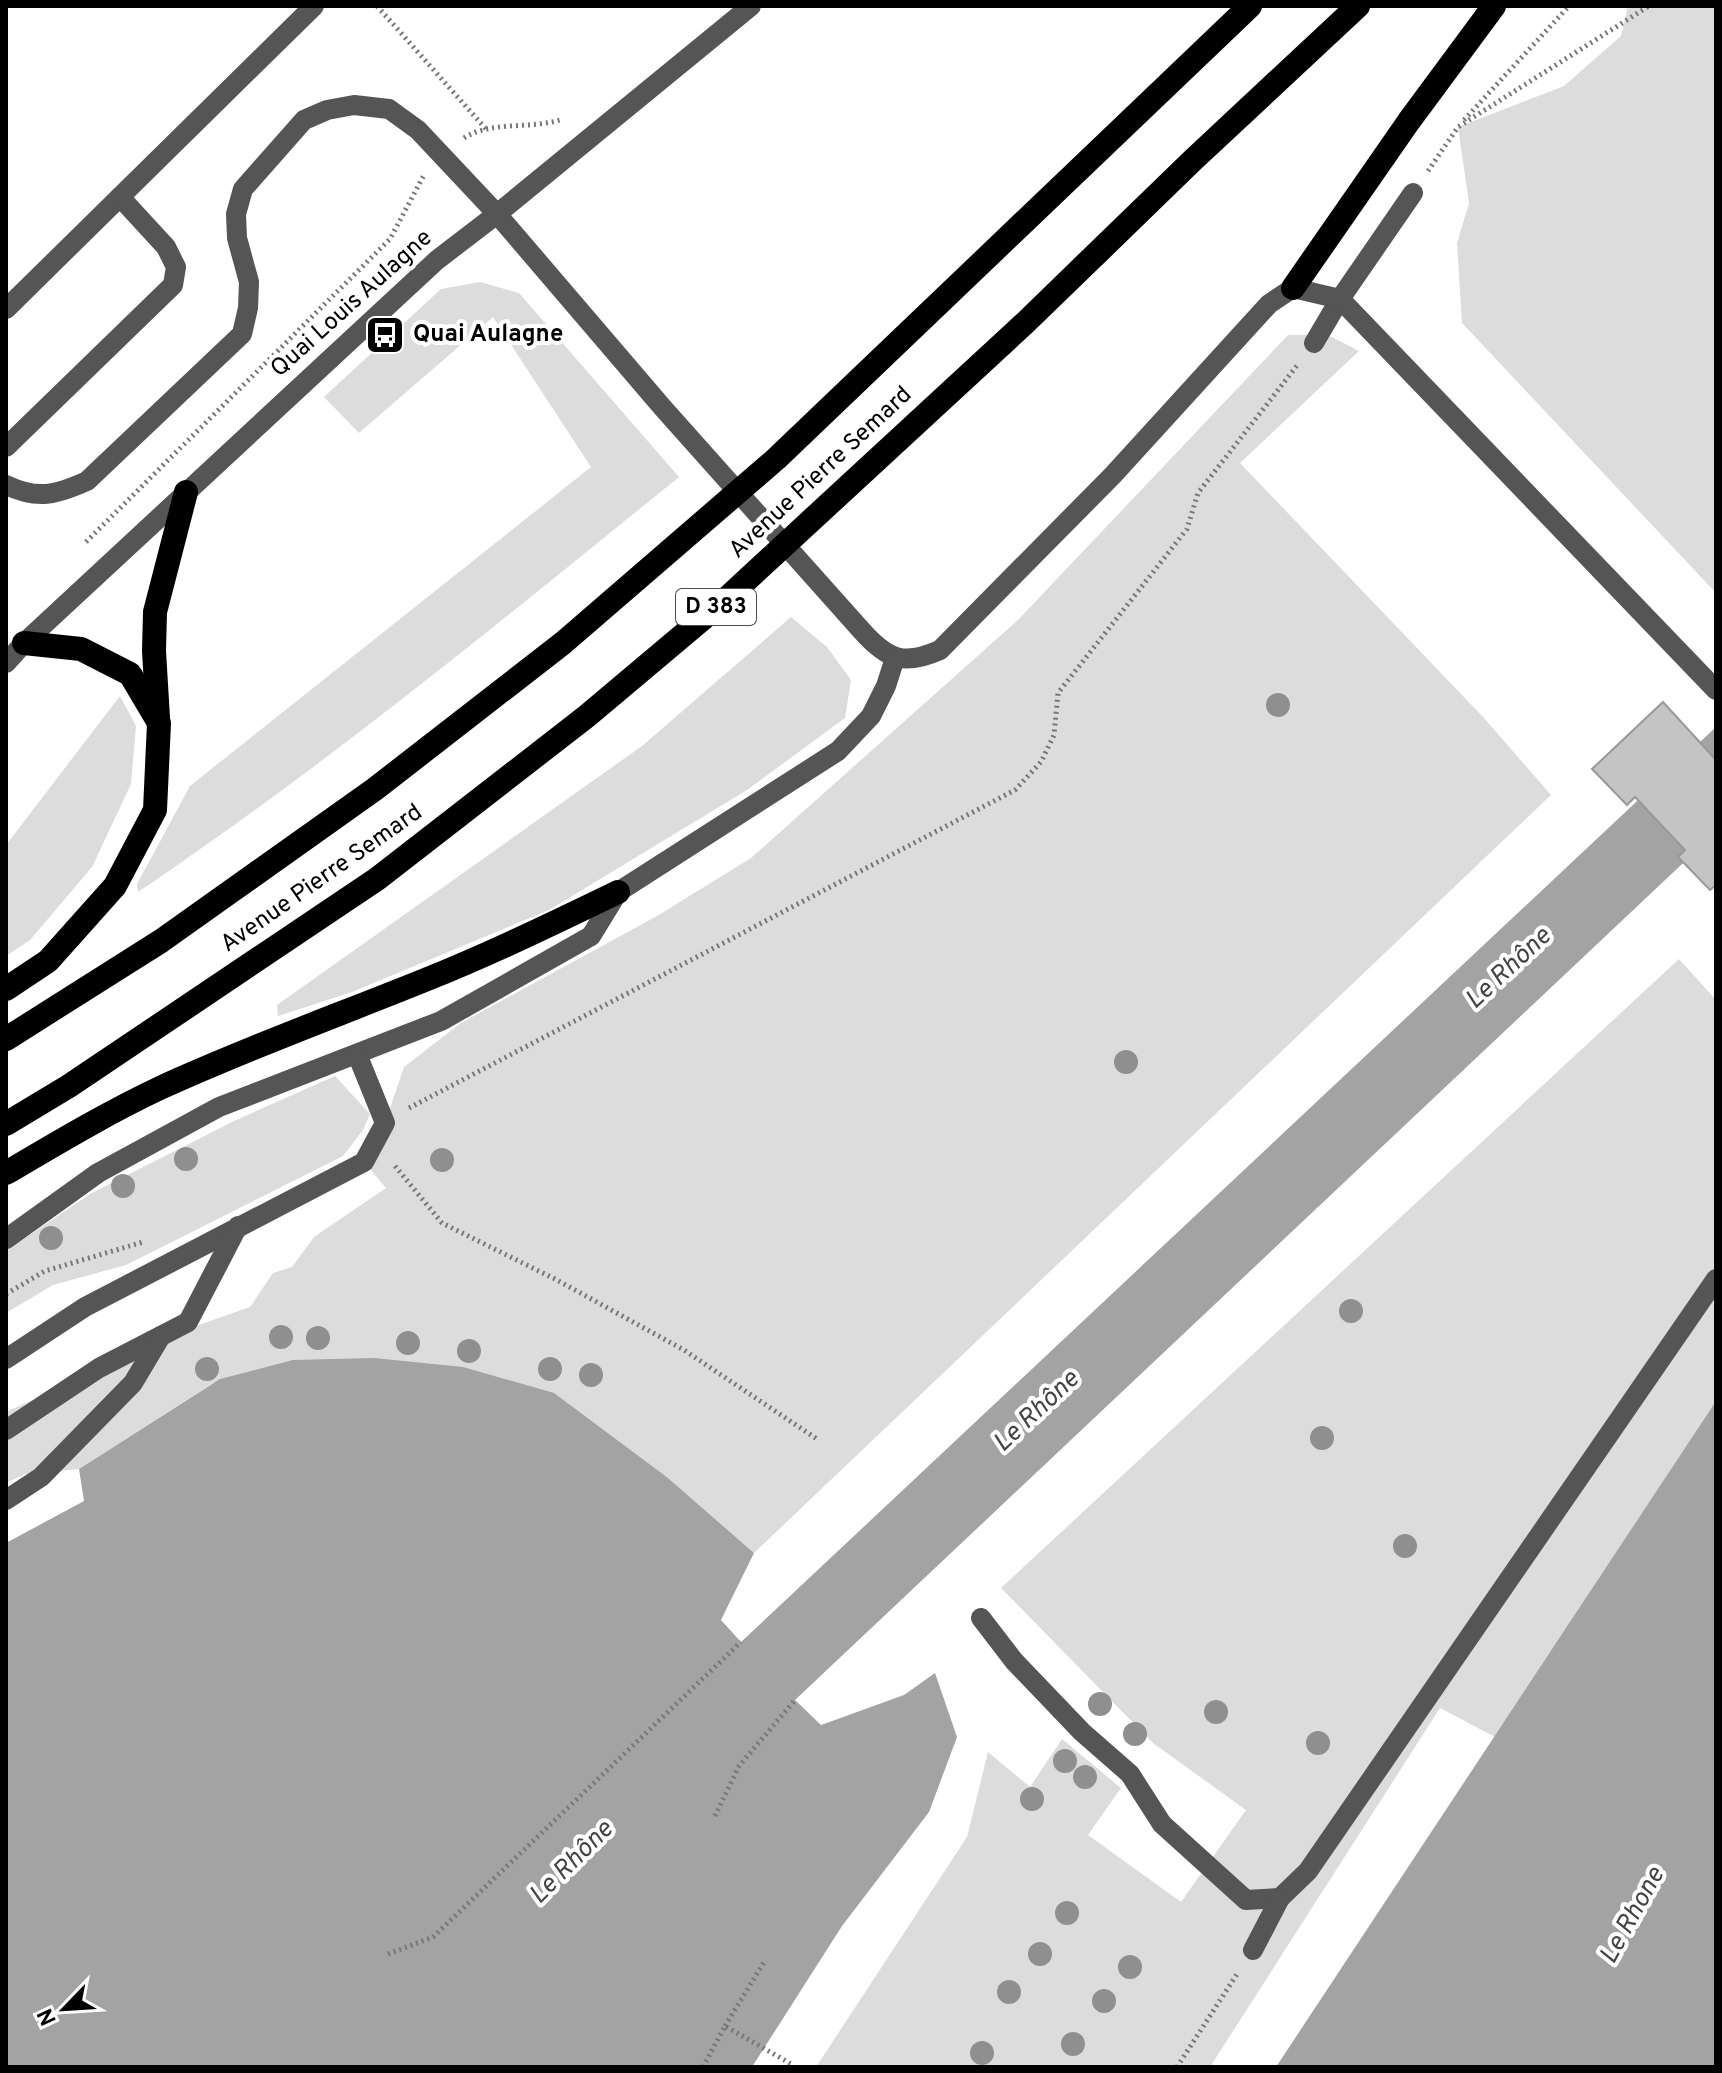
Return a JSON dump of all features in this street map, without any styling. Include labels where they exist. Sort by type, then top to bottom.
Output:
[{"type":"highway","name":"Avenue Pierre Semard","points":[[6,1039],[186,923],[375,789],[563,643],[776,459],[1250,6]]},
{"type":"highway","name":"Avenue Pierre Semard","points":[[6,1124],[82,1078],[377,879],[587,716],[738,588],[1026,322],[1358,6]]},
{"type":"highway","points":[[1293,288],[1409,121],[1494,6]]},
{"type":"highway","points":[[6,989],[48,961],[115,886],[155,810],[159,723],[154,651],[155,612],[186,492]]},
{"type":"highway","points":[[24,643],[81,649],[130,674],[159,723]]},
{"type":"highway","points":[[6,1173],[92,1122],[160,1088],[299,1028],[440,974],[618,892]]},
{"type":"street","points":[[6,309],[314,6]]},
{"type":"street","name":"Quai Louis Aulagne","points":[[6,663],[437,260],[751,6]]},
{"type":"street","points":[[6,485],[26,494],[59,494],[87,481],[242,334],[248,308],[249,282],[237,238],[236,214],[243,189],[304,120],[327,110],[354,105],[389,109],[418,130],[497,214],[663,408],[876,647],[895,658],[918,660],[940,650],[1113,475],[1269,304],[1293,288],[1340,299],[1716,690]]},
{"type":"street","points":[[1314,343],[1340,299],[1413,193]]},
{"type":"street","points":[[6,447],[173,285],[176,267],[166,247],[120,197]]},
{"type":"street","points":[[6,1239],[98,1173],[219,1107],[441,1021],[591,936],[618,892],[838,751],[871,716],[895,658]]},
{"type":"street","points":[[6,1359],[85,1307],[364,1162],[385,1123],[357,1054]]},
{"type":"street","points":[[6,1430],[99,1368],[188,1322],[238,1226]]},
{"type":"street","points":[[1253,1950],[1280,1898],[1308,1871],[1716,1279]]},
{"type":"street","points":[[6,1500],[41,1477],[133,1383],[161,1336]]},
{"type":"street","points":[[981,1618],[1024,1672],[1082,1732],[1130,1774],[1162,1824],[1218,1877],[1246,1900],[1280,1898]]},
{"type":"path","points":[[377,6],[486,129]]},
{"type":"path","points":[[1413,193],[1458,127],[1569,6]]},
{"type":"path","points":[[1458,127],[1649,6]]},
{"type":"path","points":[[84,544],[390,239],[427,170],[469,135],[486,129],[551,124],[570,117]]},
{"type":"path","points":[[385,1123],[421,1100],[1015,790],[1041,762],[1054,735],[1058,693],[1187,529],[1198,493],[1314,343]]},
{"type":"path","points":[[374,1142],[442,1223],[555,1279],[684,1350],[817,1439]]},
{"type":"path","points":[[6,1294],[45,1271],[147,1240]]},
{"type":"path","points":[[388,1954],[433,1937],[741,1642]]},
{"type":"path","points":[[715,1816],[739,1766],[795,1700]]},
{"type":"path","points":[[1177,2067],[1253,1950]]},
{"type":"path","points":[[703,2067],[764,1962]]},
{"type":"path","points":[[725,2026],[791,2064]]},
{"type":"shaded area","points":[[1628,6],[1716,6],[1716,593],[1462,323],[1457,243],[1469,203],[1458,127],[1564,86],[1621,36]]},
{"type":"shaded area","points":[[480,282],[519,293],[679,477],[346,743],[138,892],[137,884],[190,786],[591,467],[493,317],[359,433],[324,397],[441,289]]},
{"type":"shaded area","points":[[1288,335],[1328,335],[1359,351],[1240,463],[1484,718],[1551,795],[754,1553],[668,1478],[213,1383],[79,1469],[25,1474],[6,1483],[6,1412],[193,1327],[250,1307],[273,1273],[292,1267],[314,1237],[386,1188],[364,1162],[385,1123],[404,1067],[461,1023],[657,916],[751,858],[1018,620]]},
{"type":"shaded area","points":[[791,617],[827,647],[851,680],[845,718],[747,790],[549,910],[352,992],[278,1016],[277,1005],[642,746]]},
{"type":"shaded area","points":[[120,696],[136,726],[131,784],[92,867],[30,940],[6,956],[6,845]]},
{"type":"shaded area","points":[[1679,959],[1716,1000],[1716,1401],[1495,1737],[1440,1708],[1210,2067],[816,2067],[967,1837],[988,1752],[1030,1787],[1062,1739],[1121,1788],[1088,1835],[1181,1902],[1246,1810],[1153,1743],[1001,1588]]},
{"type":"shaded area","points":[[335,1076],[370,1114],[363,1130],[343,1156],[126,1265],[53,1285],[6,1313],[6,1251],[90,1194],[234,1121]]},
{"type":"water","name":"Le Rhône","points":[[1716,727],[1716,832],[795,1700],[821,1725],[904,1695],[935,1673],[957,1737],[929,1812],[842,1926],[752,2067],[6,2067],[6,1543],[84,1501],[79,1469],[220,1379],[293,1360],[374,1358],[463,1367],[554,1393],[668,1478],[754,1553],[721,1620],[741,1642]]},
{"type":"water","name":"Le Rhone","points":[[1716,1401],[1716,2067],[1276,2067]]},
{"type":"building","points":[[1663,702],[1716,760],[1716,885],[1710,890],[1678,857],[1685,850],[1635,797],[1627,805],[1592,769]]},
{"type":"place","name":"Quai Aulagne","points":[[385,335]]}]
